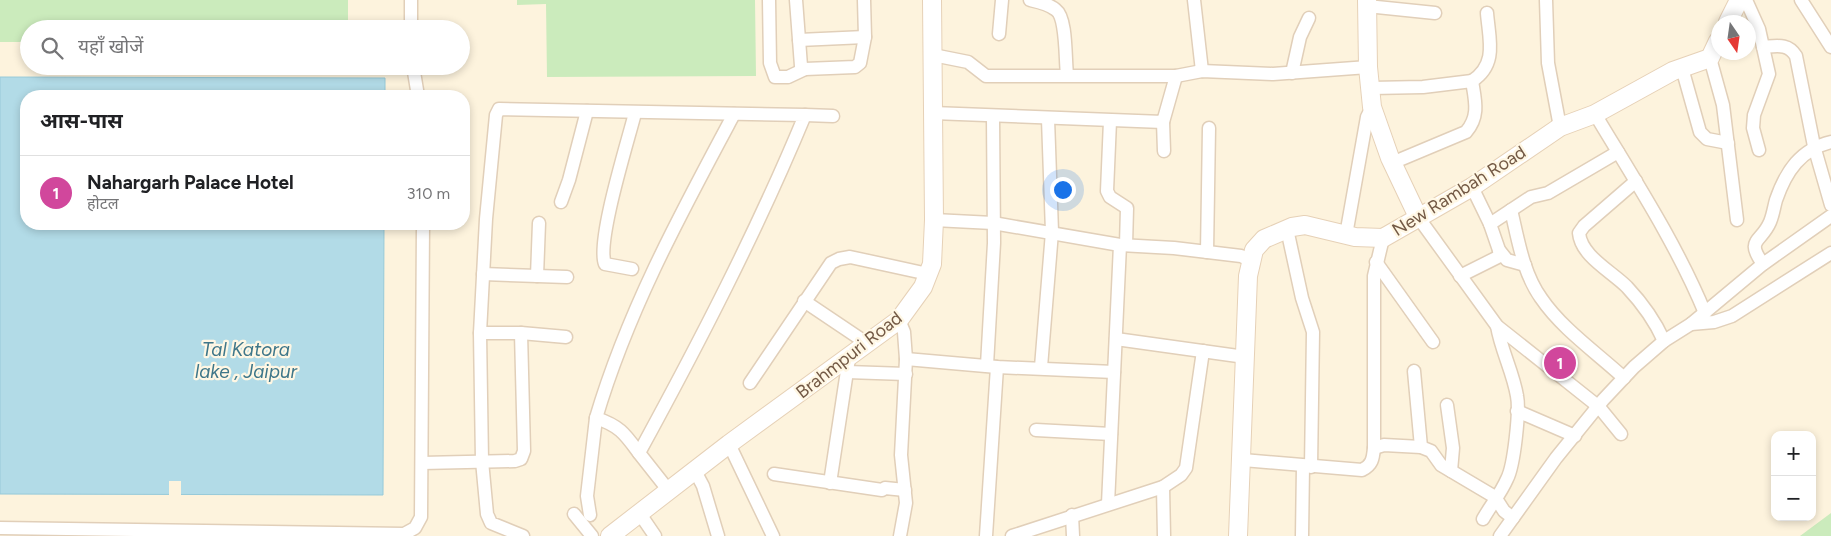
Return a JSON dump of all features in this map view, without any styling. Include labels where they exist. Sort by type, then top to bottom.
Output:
[{"type":"street","points":[[410,0],[411,20]]},
{"type":"street","points":[[769,0],[772,72],[775,77],[788,77],[805,69],[855,67],[863,56],[866,37],[864,0]]},
{"type":"street","points":[[796,0],[799,40],[798,57],[801,66],[805,69]]},
{"type":"street","name":"Brahmpuri Road","points":[[610,536],[729,444],[848,365],[868,344],[899,320],[923,287],[932,264],[934,220],[932,0]]},
{"type":"street","points":[[998,34],[1002,0]]},
{"type":"street","points":[[1030,0],[1058,11],[1063,21],[1067,74]]},
{"type":"street","points":[[1194,0],[1202,71]]},
{"type":"street","points":[[1546,0],[1548,63],[1560,127]]},
{"type":"street","points":[[1732,15],[1739,0]]},
{"type":"street","points":[[1746,0],[1759,29],[1769,74],[1754,115],[1754,128],[1759,150]]},
{"type":"street","points":[[1801,0],[1831,47]]},
{"type":"street","points":[[1435,13],[1367,3],[1368,67],[1372,107],[1392,162],[1418,217],[1497,326],[1599,407],[1621,434]]},
{"type":"street","points":[[1371,88],[1423,87],[1472,80],[1481,75],[1488,62],[1487,13]]},
{"type":"street","points":[[1292,73],[1300,37],[1309,18]]},
{"type":"street","points":[[799,40],[866,37]]},
{"type":"street","points":[[1763,48],[1782,45],[1792,49],[1796,56],[1814,146],[1831,205]]},
{"type":"street","points":[[933,55],[968,62],[986,76],[1067,74],[1176,76],[1202,71],[1273,74],[1368,67]]},
{"type":"street","points":[[1710,58],[1723,105],[1737,220]]},
{"type":"street","name":"New Rambah Road","points":[[1238,536],[1243,460],[1248,276],[1254,250],[1264,239],[1288,229],[1305,225],[1370,239],[1383,238],[1472,188],[1560,127],[1595,114],[1682,68],[1710,58]]},
{"type":"street","points":[[1682,68],[1700,132],[1707,139],[1728,143]]},
{"type":"street","points":[[414,75],[417,90]]},
{"type":"street","points":[[1164,151],[1163,122],[1176,76]]},
{"type":"street","points":[[1392,162],[1466,132],[1473,124],[1476,114],[1472,80]]},
{"type":"street","points":[[1346,235],[1367,117],[1372,107]]},
{"type":"street","points":[[523,536],[491,523],[487,514],[482,461],[480,333],[496,115],[499,109],[833,116]]},
{"type":"street","points":[[561,202],[569,180],[587,112]]},
{"type":"street","points":[[632,269],[605,264],[603,258],[608,222],[635,113]]},
{"type":"street","points":[[933,113],[993,117],[1163,122]]},
{"type":"street","points":[[590,515],[587,496],[596,418],[611,370],[665,242],[734,114]]},
{"type":"street","points":[[1595,114],[1636,181],[1690,280],[1705,313]]},
{"type":"street","points":[[639,453],[700,339],[805,115]]},
{"type":"street","points":[[986,536],[992,366],[994,243],[993,117]]},
{"type":"street","points":[[1041,367],[1052,232],[1048,119]]},
{"type":"street","points":[[1108,504],[1116,339],[1127,208],[1110,197],[1107,191],[1110,121]]},
{"type":"street","points":[[1207,252],[1209,128]]},
{"type":"street","points":[[1763,264],[1754,252],[1757,239],[1769,224],[1781,187],[1800,157],[1814,146],[1831,142]]},
{"type":"street","points":[[1490,224],[1531,197],[1548,193],[1618,152]]},
{"type":"street","points":[[1636,181],[1584,226],[1579,232],[1579,238],[1590,255],[1627,287],[1655,323],[1664,341]]},
{"type":"street","points":[[1460,276],[1500,256],[1490,224],[1472,188]]},
{"type":"street","points":[[1511,210],[1525,266],[1541,298],[1558,318],[1624,378]]},
{"type":"street","points":[[1500,536],[1556,458],[1624,378],[1664,341],[1691,324],[1763,264],[1831,216]]},
{"type":"street","points":[[934,220],[993,223],[1123,245],[1241,256],[1252,261]]},
{"type":"street","points":[[537,276],[539,222]]},
{"type":"street","points":[[1288,229],[1304,304],[1313,332],[1302,536]]},
{"type":"street","points":[[0,528],[385,535],[404,534],[415,528],[421,517],[423,230]]},
{"type":"street","points":[[1243,460],[1307,467],[1362,470],[1369,467],[1373,460],[1374,448],[1372,347],[1376,262],[1383,238]]},
{"type":"street","points":[[1499,250],[1507,260],[1525,266]]},
{"type":"street","points":[[1691,324],[1714,322],[1732,316],[1831,253]]},
{"type":"street","points":[[750,383],[823,272],[838,259],[850,257],[928,274]]},
{"type":"street","points":[[1376,262],[1433,342]]},
{"type":"street","points":[[483,274],[567,277]]},
{"type":"street","points":[[804,301],[868,344]]},
{"type":"street","points":[[899,320],[904,332],[906,359],[901,455],[906,503],[900,536]]},
{"type":"street","points":[[1484,519],[1495,497],[1507,480],[1512,466],[1517,412],[1517,396],[1500,347],[1497,326]]},
{"type":"street","points":[[480,333],[521,333],[566,337]]},
{"type":"street","points":[[422,463],[515,461],[521,459],[524,451],[521,333]]},
{"type":"street","points":[[1116,339],[1245,357]]},
{"type":"street","points":[[1012,536],[1163,487],[1181,475],[1186,468],[1203,351]]},
{"type":"street","points":[[906,359],[992,366],[1114,372]]},
{"type":"street","points":[[830,483],[848,365],[906,374]]},
{"type":"street","points":[[1414,371],[1421,447]]},
{"type":"street","points":[[1447,405],[1453,448],[1451,471]]},
{"type":"street","points":[[1517,412],[1575,436]]},
{"type":"street","points":[[596,418],[614,424],[622,430],[668,491]]},
{"type":"street","points":[[1036,430],[1111,434]]},
{"type":"street","points":[[729,444],[773,536]]},
{"type":"street","points":[[1374,448],[1384,445],[1421,447],[1431,451],[1441,466],[1495,497],[1501,507],[1513,518]]},
{"type":"street","points":[[695,471],[702,486],[718,536]]},
{"type":"street","points":[[774,474],[882,490],[885,488],[905,490]]},
{"type":"street","points":[[1163,487],[1164,536]]},
{"type":"street","points":[[574,514],[592,536]]},
{"type":"street","points":[[640,514],[655,536]]},
{"type":"street","points":[[1072,515],[1073,536]]},
{"type":"green space","points":[[0,0],[348,0],[348,20],[20,20],[20,42],[0,42]]},
{"type":"green space","points":[[517,0],[755,0],[756,76],[547,77],[546,4],[517,5]]},
{"type":"green space","points":[[1831,513],[1831,536],[1800,536]]},
{"type":"water","name":"Tal Katora lake , Jaipur","points":[[0,77],[385,78],[385,90],[20,90],[20,230],[384,230],[383,495],[0,494]]},
{"type":"pier","points":[[169,481],[181,481],[181,495],[169,495]]},
{"type":"place","name":"Nahargarh Palace Hotel","points":[[1560,363]]}]
